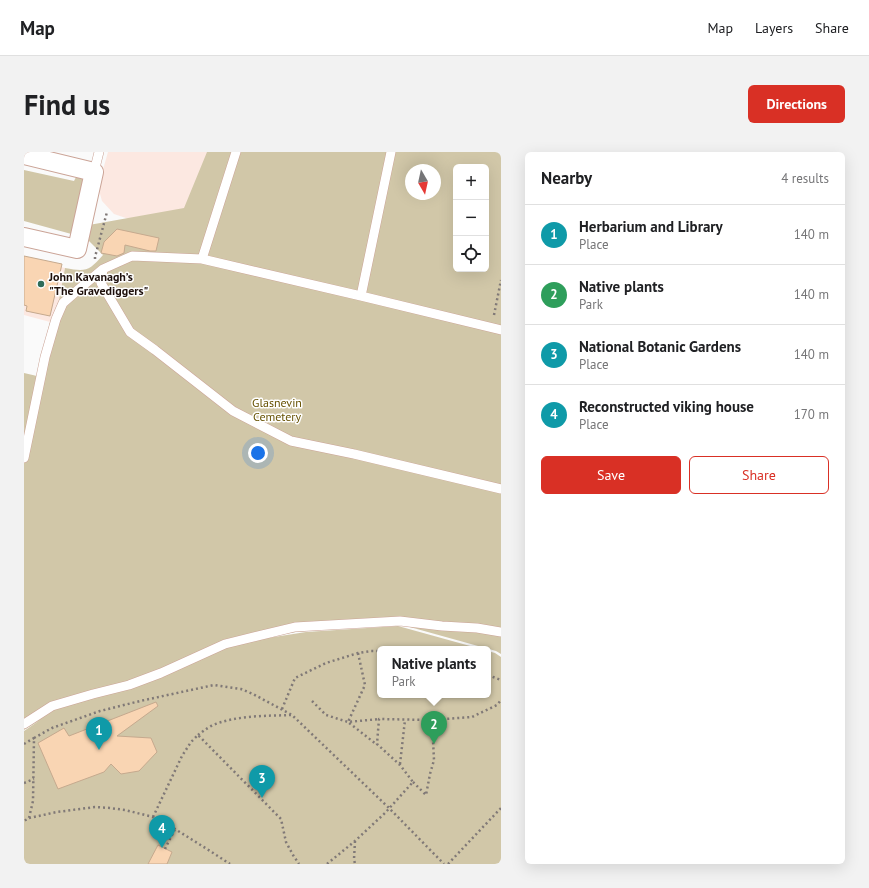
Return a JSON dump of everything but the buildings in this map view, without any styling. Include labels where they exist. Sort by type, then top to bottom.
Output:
[{"type":"street","points":[[24,155],[94,172],[76,249],[24,237]]},
{"type":"lane","points":[[94,172],[99,152]]},
{"type":"lane","points":[[202,259],[236,152]]},
{"type":"lane","points":[[361,296],[391,152]]},
{"type":"lane","points":[[24,458],[45,357],[56,319],[63,303],[79,289],[99,266],[132,256],[202,259],[501,330]]},
{"type":"lane","points":[[99,266],[101,283],[130,332],[233,411],[291,441],[354,454],[501,489]]},
{"type":"lane","points":[[24,724],[52,706],[136,682],[161,673],[225,644],[295,627],[400,621],[477,628],[501,632]]},
{"type":"path","points":[[99,266],[95,256],[107,212]]},
{"type":"path","points":[[491,328],[501,280]]},
{"type":"path","points":[[282,709],[295,678],[326,663],[358,653],[377,651]]},
{"type":"path","points":[[348,722],[365,685],[358,653]]},
{"type":"path","points":[[491,676],[501,680]]},
{"type":"path","points":[[24,744],[52,728],[100,711],[214,685],[241,689],[292,715],[389,808],[444,864]]},
{"type":"path","points":[[348,722],[379,719],[432,720],[472,717],[497,704],[501,700]]},
{"type":"path","points":[[312,701],[326,715],[348,722],[377,744],[400,765],[413,782],[426,795],[434,760],[432,720]]},
{"type":"path","points":[[153,818],[182,756],[191,742],[198,735],[210,727],[233,719],[292,715]]},
{"type":"path","points":[[377,744],[379,719]]},
{"type":"path","points":[[400,765],[404,720]]},
{"type":"path","points":[[198,735],[281,819],[286,842],[299,864]]},
{"type":"path","points":[[29,818],[34,801],[34,738]]},
{"type":"path","points":[[24,783],[34,779]]},
{"type":"path","points":[[327,864],[355,841],[385,813],[413,782]]},
{"type":"path","points":[[24,821],[29,818],[57,812],[95,807],[125,810],[153,818],[175,829],[230,864]]},
{"type":"path","points":[[448,864],[501,808]]},
{"type":"path","points":[[165,849],[175,829]]},
{"type":"path","points":[[355,841],[355,864]]},
{"type":"shaded area","points":[[108,152],[213,152],[193,217],[141,223],[114,214],[102,201],[98,187]]},
{"type":"shaded area","name":"John Kavanagh’s \"The Gravediggers\"","points":[[24,257],[65,268],[59,300],[50,322],[24,315]]},
{"type":"green space","name":"Glasnevin Cemetery","points":[[207,152],[501,152],[501,654],[491,650],[491,646],[478,646],[399,624],[296,632],[255,640],[306,632],[398,626],[470,646],[377,646],[377,698],[491,698],[491,652],[501,657],[501,864],[24,864],[24,731],[40,720],[24,730],[24,373],[37,376],[50,322],[59,300],[65,268],[78,270],[87,269],[103,255],[85,237],[89,225],[184,208]]},
{"type":"green space","points":[[24,170],[74,181],[76,177],[88,179],[75,235],[24,221]]},
{"type":"place","name":"John Kavanagh’s \"The Gravediggers\"","points":[[41,284]]},
{"type":"place","name":"Native plants","points":[[434,744]]},
{"type":"place","name":"Herbarium and Library","points":[[99,750]]},
{"type":"place","name":"National Botanic Gardens","points":[[262,798]]},
{"type":"place","name":"Reconstructed viking house","points":[[162,848]]}]
